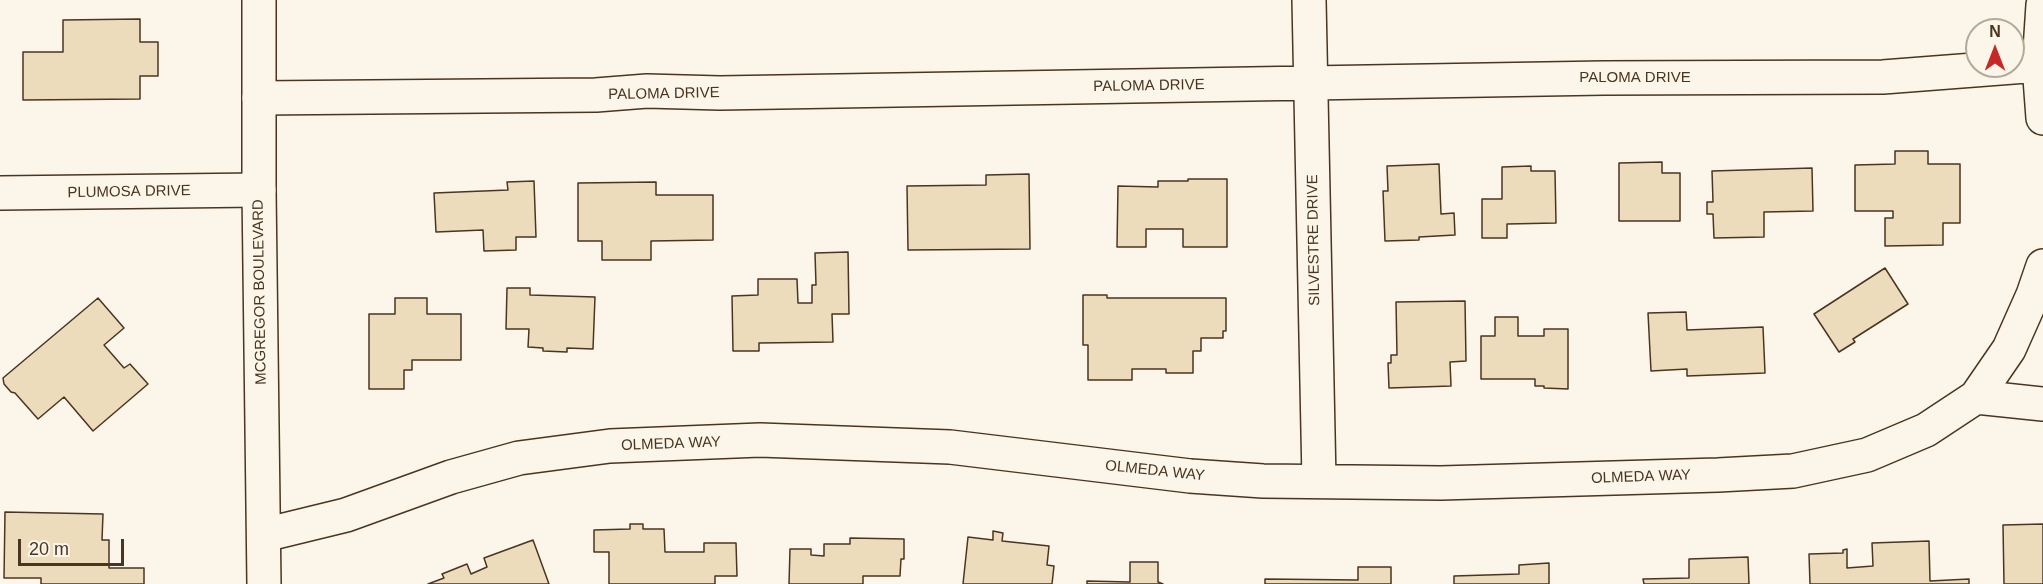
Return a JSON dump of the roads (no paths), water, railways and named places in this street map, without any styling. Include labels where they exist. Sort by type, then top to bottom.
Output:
[{"type":"street","name":"MCGREGOR BOULEVARD","points":[[259,0],[264,584]]},
{"type":"street","name":"SILVESTRE DRIVE","points":[[1309,0],[1319,480]]},
{"type":"street","points":[[2043,5],[2039,65],[2043,118]]},
{"type":"street","name":"PALOMA DRIVE","points":[[260,98],[1883,76],[2039,65]]},
{"type":"street","name":"PLUMOSA DRIVE","points":[[0,193],[259,190]]},
{"type":"street","points":[[2043,266],[2009,349],[1976,397],[2043,404]]},
{"type":"street","name":"OLMEDA WAY","points":[[264,535],[346,515],[451,477],[519,458],[610,446],[760,440],[950,447],[1190,476],[1263,481],[1441,483],[1718,475],[1793,471],[1867,456],[1926,430],[1976,397]]}]
